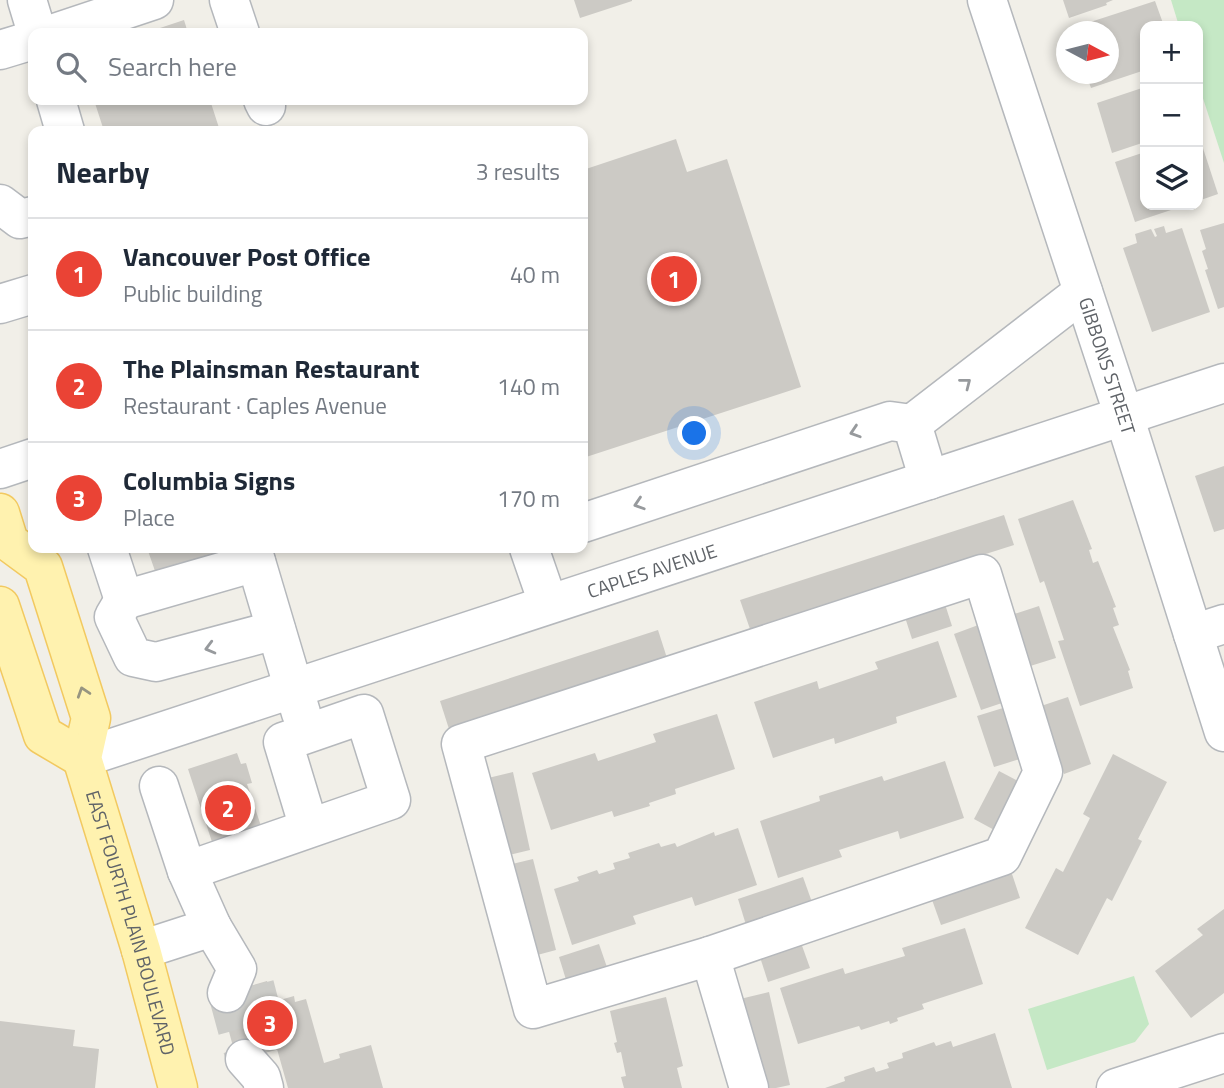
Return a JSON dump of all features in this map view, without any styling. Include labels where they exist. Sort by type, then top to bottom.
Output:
[{"type":"main road","name":"EAST FOURTH PLAIN BOULEVARD","points":[[2,540],[43,566],[91,718],[82,758],[141,950],[178,1088]]},
{"type":"main road","points":[[0,606],[43,735],[82,758]]},
{"type":"street","points":[[27,0],[35,28]]},
{"type":"street","points":[[70,28],[154,0]]},
{"type":"street","points":[[229,0],[238,28]]},
{"type":"street","name":"GIBBONS STREET","points":[[987,0],[1125,416],[1209,629],[1224,732]]},
{"type":"street","points":[[0,50],[28,42]]},
{"type":"street","points":[[57,105],[64,126]]},
{"type":"street","points":[[0,204],[20,219],[28,217]]},
{"type":"street","points":[[588,521],[890,421],[912,424],[1083,292]]},
{"type":"street","name":"CAPLES AVENUE","points":[[82,758],[1224,383]]},
{"type":"street","points":[[912,424],[929,480]]},
{"type":"street","points":[[0,469],[28,460]]},
{"type":"street","points":[[109,553],[124,600]]},
{"type":"street","points":[[531,553],[548,603]]},
{"type":"street","points":[[276,630],[156,663],[133,656],[114,617],[124,600],[254,555],[307,733]]},
{"type":"street","points":[[982,575],[1043,772],[1002,856],[710,956],[533,1009],[461,744],[982,575]]},
{"type":"street","points":[[187,871],[391,800],[364,714],[284,742],[309,828]]},
{"type":"street","points":[[159,786],[187,871],[239,982]]},
{"type":"street","points":[[141,950],[212,927]]},
{"type":"street","points":[[710,956],[749,1088]]},
{"type":"street","points":[[1117,1088],[1224,1053]]},
{"type":"green space","points":[[1171,0],[1224,0],[1224,163],[1203,98],[1203,21],[1177,21]]},
{"type":"green space","points":[[1134,976],[1149,1024],[1135,1042],[1047,1070],[1028,1009]]},
{"type":"building","points":[[574,0],[632,0],[632,1],[580,18]]},
{"type":"building","points":[[1063,0],[1113,0],[1106,3],[1107,5],[1069,18]]},
{"type":"building","points":[[1155,1],[1162,21],[1140,21],[1140,72],[1119,79],[1119,21],[1094,21]]},
{"type":"building","points":[[184,20],[186,28],[160,28]]},
{"type":"building","points":[[1140,89],[1140,144],[1112,153],[1097,103]]},
{"type":"building","points":[[96,105],[212,105],[218,126],[102,126]]},
{"type":"building","points":[[676,139],[687,172],[727,159],[801,387],[588,456],[588,168]]},
{"type":"building","points":[[1203,148],[1218,194],[1203,199]]},
{"type":"building","points":[[1140,154],[1140,210],[1171,210],[1135,222],[1115,162]]},
{"type":"building","points":[[1224,223],[1224,307],[1218,309],[1205,270],[1208,269],[1202,251],[1206,249],[1200,230]]},
{"type":"building","points":[[1164,226],[1166,233],[1182,228],[1210,312],[1152,332],[1123,248],[1137,243],[1135,234],[1151,229],[1155,237],[1157,236],[1154,229]]},
{"type":"building","points":[[1224,466],[1224,529],[1214,532],[1195,476]]},
{"type":"building","points":[[1073,500],[1092,549],[1089,550],[1093,563],[1098,561],[1116,607],[1113,608],[1119,625],[1113,627],[1130,670],[1128,671],[1133,688],[1080,706],[1058,641],[1064,640],[1044,581],[1040,583],[1018,519]]},
{"type":"building","points":[[1004,515],[1014,545],[750,629],[740,600]]},
{"type":"building","points":[[149,553],[227,553],[229,561],[187,575],[183,562],[155,571]]},
{"type":"building","points":[[943,598],[952,626],[912,639],[903,611]]},
{"type":"building","points":[[1039,606],[1056,658],[1027,667],[1011,615]]},
{"type":"building","points":[[981,624],[1008,701],[981,710],[954,634]]},
{"type":"building","points":[[658,630],[667,658],[449,729],[440,701]]},
{"type":"building","points":[[938,641],[957,697],[896,717],[897,723],[835,744],[834,738],[773,758],[754,702],[817,681],[819,689],[878,669],[875,662]]},
{"type":"building","points":[[1068,697],[1091,764],[1064,774],[1041,706]]},
{"type":"building","points":[[1003,708],[1020,759],[994,767],[977,716]]},
{"type":"building","points":[[717,714],[735,769],[675,789],[676,794],[649,803],[650,806],[614,817],[612,811],[551,830],[532,773],[595,753],[598,761],[656,742],[653,734]]},
{"type":"building","points":[[237,753],[241,764],[246,763],[252,783],[247,784],[263,832],[214,848],[188,769]]},
{"type":"building","points":[[1113,754],[1167,782],[1138,839],[1142,841],[1112,901],[1107,898],[1078,955],[1025,928],[1056,868],[1063,872],[1090,818],[1083,814]]},
{"type":"building","points":[[945,761],[964,818],[900,839],[898,831],[839,850],[842,857],[778,878],[760,821],[820,801],[819,796],[882,776],[884,781]]},
{"type":"building","points":[[999,771],[1024,784],[998,832],[974,819]]},
{"type":"building","points":[[513,772],[530,850],[501,857],[484,779]]},
{"type":"building","points":[[738,828],[757,885],[695,906],[692,897],[633,916],[636,924],[572,945],[554,889],[579,881],[577,877],[597,870],[599,874],[615,869],[613,863],[630,858],[628,853],[659,843],[661,847],[675,843],[677,847],[714,832],[715,836]]},
{"type":"building","points":[[533,859],[556,950],[526,958],[504,866]]},
{"type":"building","points":[[1011,871],[1020,898],[941,925],[931,897]]},
{"type":"building","points":[[803,877],[813,905],[747,928],[738,899]]},
{"type":"building","points":[[1224,909],[1224,993],[1191,1018],[1155,971],[1203,935],[1197,929]]},
{"type":"building","points":[[965,928],[983,984],[922,1004],[924,1009],[897,1018],[898,1021],[890,1024],[889,1021],[861,1030],[859,1026],[798,1044],[780,988],[843,968],[845,974],[905,956],[902,948]]},
{"type":"building","points":[[800,940],[810,968],[768,982],[759,954]]},
{"type":"building","points":[[599,944],[609,973],[568,986],[559,957]]},
{"type":"building","points":[[267,981],[273,1002],[294,996],[295,1002],[306,999],[324,1063],[340,1058],[339,1054],[371,1045],[383,1088],[288,1088],[277,1049],[237,1061],[219,995]]},
{"type":"building","points":[[769,992],[790,1085],[762,1088],[740,999]]},
{"type":"building","points":[[666,997],[683,1066],[677,1068],[682,1088],[624,1088],[621,1077],[626,1076],[621,1052],[617,1053],[614,1043],[617,1042],[610,1011]]},
{"type":"building","points":[[0,1021],[75,1030],[73,1046],[99,1049],[95,1088],[0,1088]]},
{"type":"building","points":[[995,1033],[1012,1088],[825,1088],[845,1081],[844,1077],[874,1067],[876,1072],[889,1068],[887,1063],[903,1058],[902,1053],[934,1042],[936,1046],[951,1041],[953,1047]]},
{"type":"tunnel","points":[[255,985],[272,1051]]},
{"type":"tunnel","points":[[227,993],[245,1059]]},
{"type":"place","name":"Vancouver Post Office","points":[[674,279]]},
{"type":"place","name":"The Plainsman Restaurant","points":[[228,808]]},
{"type":"place","name":"Columbia Signs","points":[[270,1023]]}]
